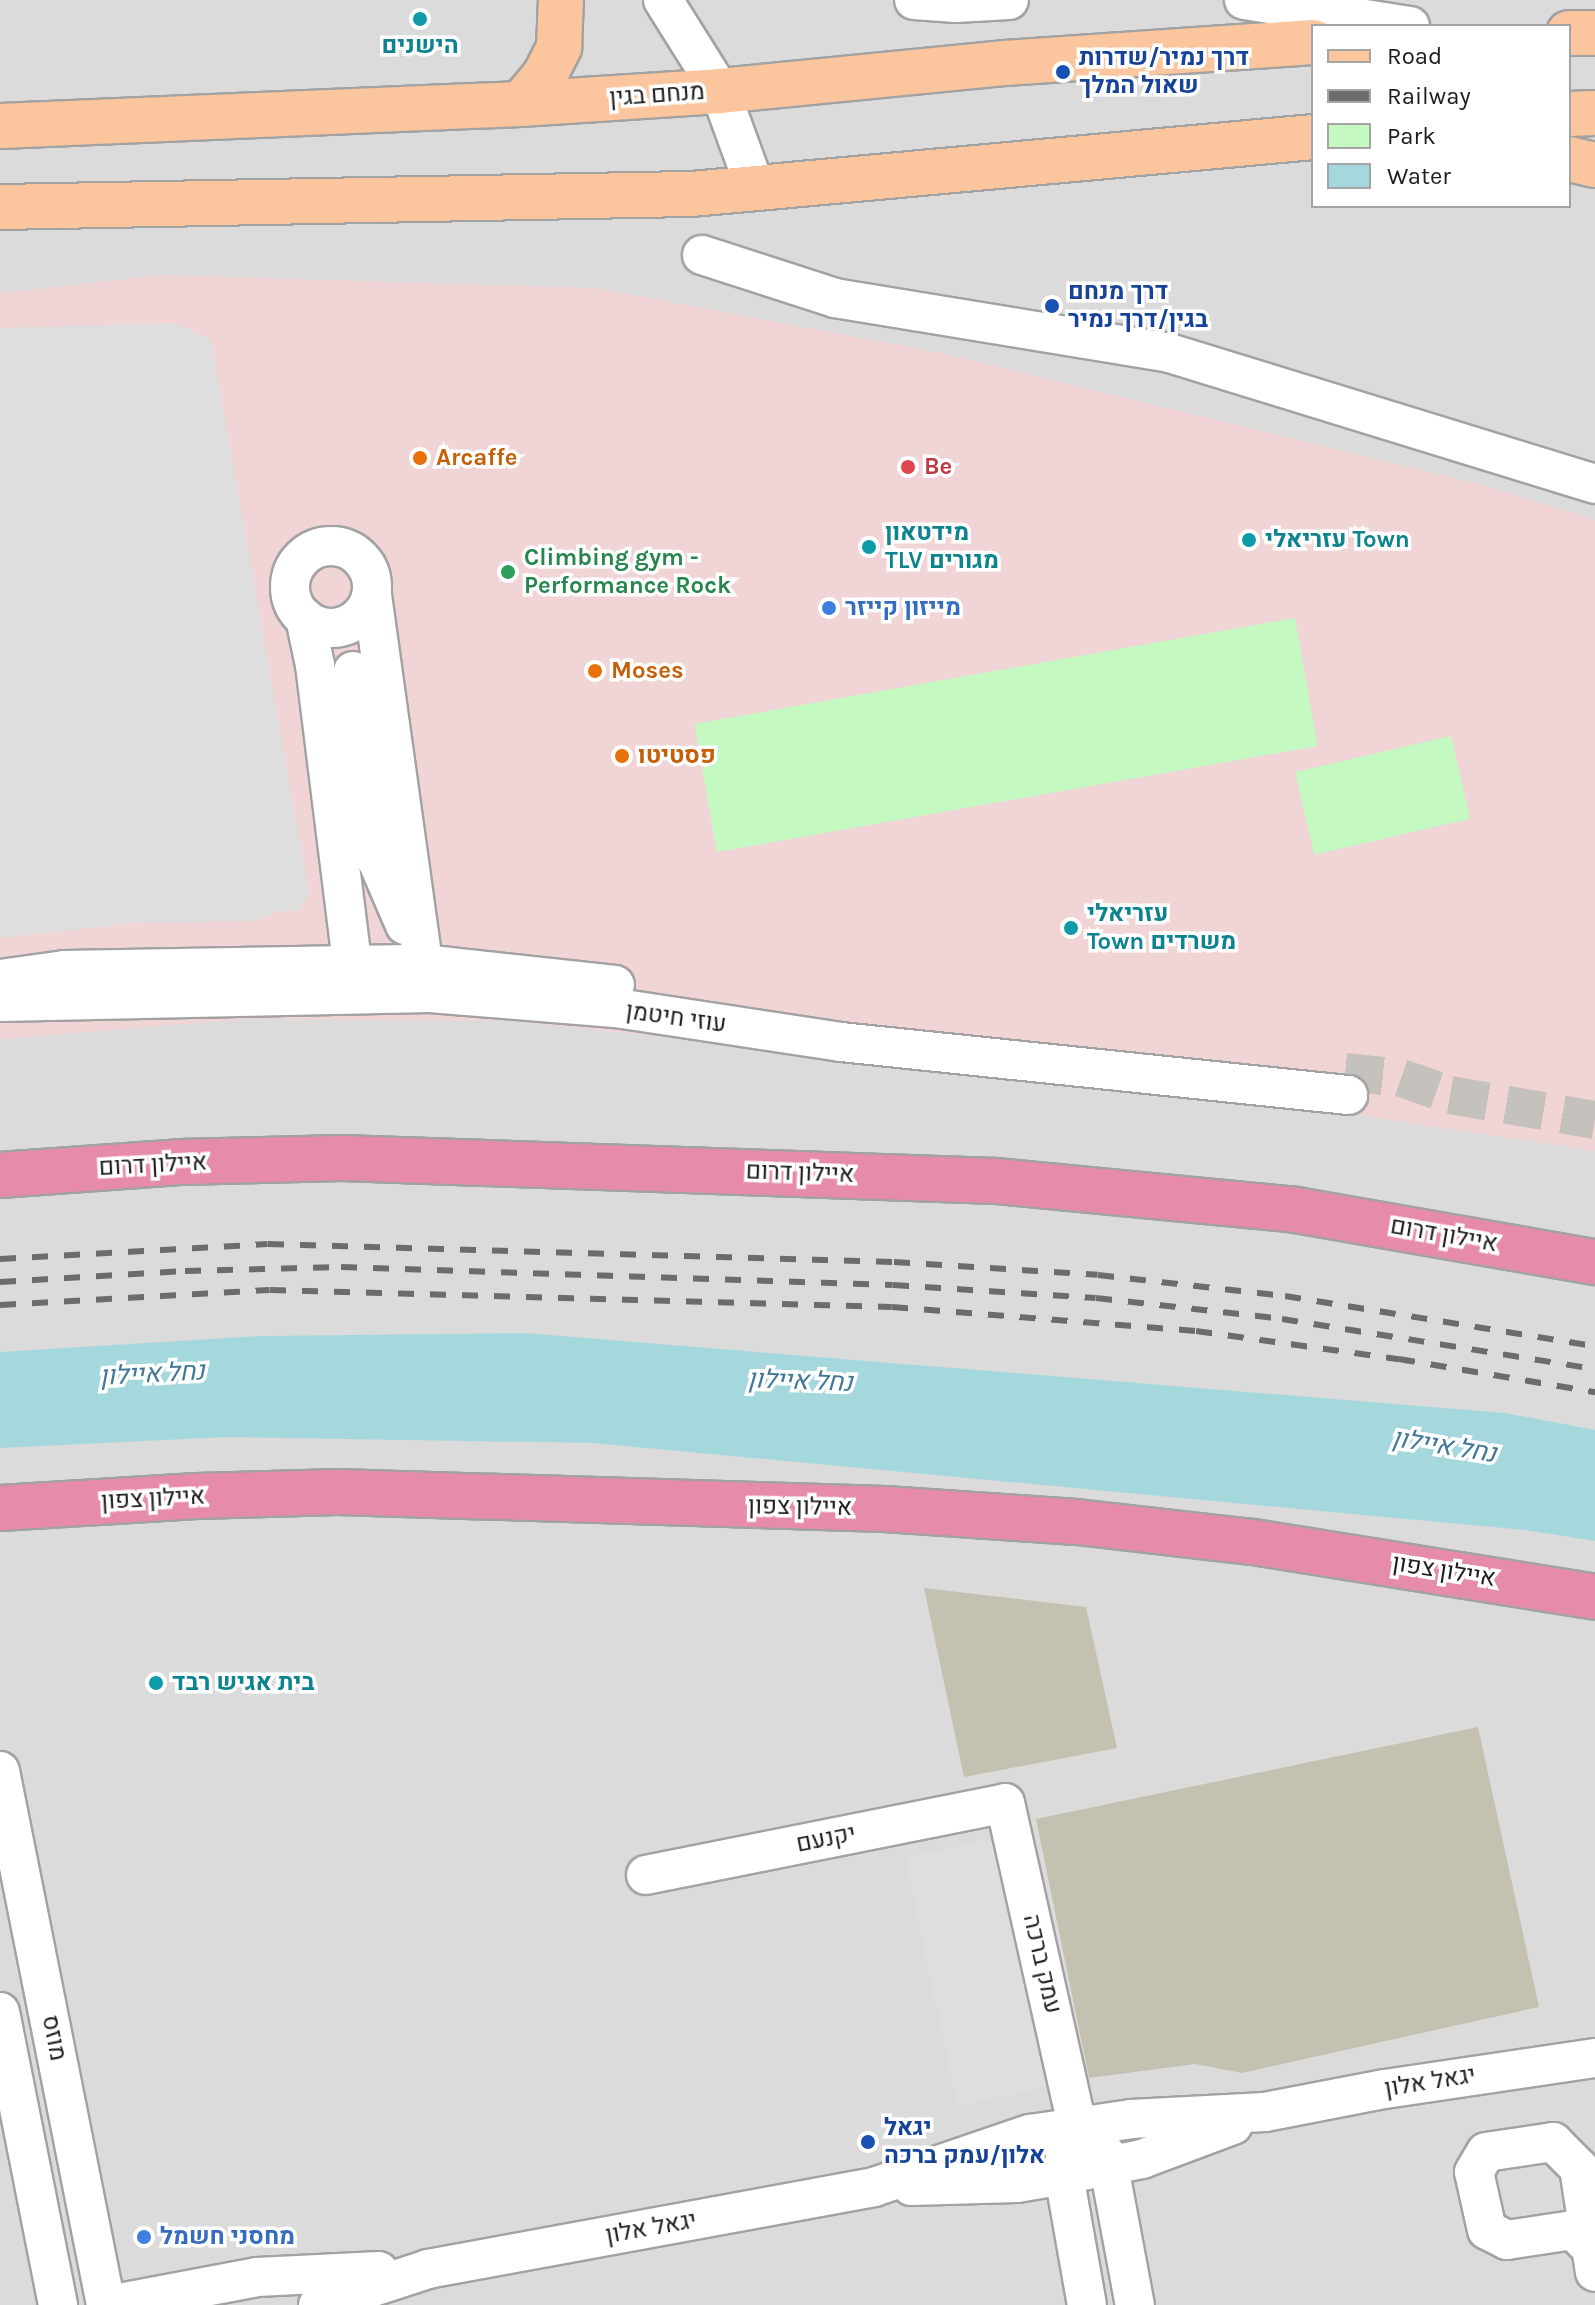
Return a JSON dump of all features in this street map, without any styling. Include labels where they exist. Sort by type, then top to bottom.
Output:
[{"type":"highway","name":"איילון דרום","points":[[0,1175],[180,1162],[342,1158],[996,1181],[1296,1210],[1595,1262]]},
{"type":"highway","name":"איילון צפון","points":[[0,1508],[197,1496],[338,1492],[900,1510],[1077,1522],[1253,1542],[1595,1597]]},
{"type":"main road","points":[[521,104],[544,77],[559,47],[561,0]]},
{"type":"main road","points":[[1571,33],[1595,33]]},
{"type":"main road","name":"מנחם בגין","points":[[0,126],[521,104],[720,91],[1005,63],[1311,42]]},
{"type":"main road","points":[[1571,114],[1595,113]]},
{"type":"main road","points":[[0,207],[692,194],[1311,137]]},
{"type":"main road","points":[[1571,159],[1595,165]]},
{"type":"street","points":[[663,0],[720,91],[756,190]]},
{"type":"street","points":[[914,0],[956,3],[1009,0]]},
{"type":"street","points":[[1244,0],[1397,24]]},
{"type":"street","points":[[702,255],[835,298],[1166,352],[1595,484]]},
{"type":"street","points":[[372,595],[361,617],[339,628],[315,625],[305,618],[291,597],[293,571],[300,560],[322,547],[348,549],[367,567],[372,595],[423,964]]},
{"type":"street","points":[[305,618],[315,665],[352,964],[385,993],[423,964]]},
{"type":"street","points":[[353,671],[377,860],[423,964]]},
{"type":"street","points":[[352,964],[377,860]]},
{"type":"street","name":"עוזי חיטמן","points":[[0,979],[64,970],[352,964],[423,964],[504,970],[1347,1083],[841,1042],[623,1009],[385,993],[0,1002]]},
{"type":"street","name":"מוזס","points":[[0,1771],[108,2305]]},
{"type":"street","name":"יקנעם","points":[[646,1875],[1005,1803]]},
{"type":"street","name":"עמק ברכה","points":[[1005,1803],[1077,2126]]},
{"type":"street","name":"מוזס","points":[[1,2021],[58,2305]]},
{"type":"street","name":"יגאל אלון","points":[[318,2305],[428,2269],[874,2187],[1030,2134],[1131,2119],[1265,2112],[1385,2089],[1595,2058]]},
{"type":"street","name":"יגאל אלון","points":[[874,2187],[1017,2183],[1064,2175],[1142,2159],[1265,2112]]},
{"type":"street","points":[[1087,2305],[1064,2175],[1065,2149],[1077,2126],[1101,2146],[1109,2166],[1135,2305]]},
{"type":"street","name":"יגאל אלון","points":[[108,2305],[257,2277],[428,2269]]},
{"type":"shaded area","points":[[0,0],[1595,0],[1595,2305],[0,2305]]},
{"type":"shaded area","points":[[161,275],[596,288],[937,352],[1483,485],[1595,520],[1595,1151],[1239,1097],[510,1021],[250,1019],[0,1039],[0,293]]},
{"type":"shaded area","points":[[176,323],[211,340],[309,895],[299,910],[281,911],[255,921],[134,923],[0,938],[0,328]]},
{"type":"shaded area","points":[[924,1588],[1086,1607],[1117,1748],[964,1777]]},
{"type":"shaded area","points":[[1478,1727],[1539,2007],[1242,2073],[1195,2064],[1089,2078],[1036,1819]]},
{"type":"shaded area","points":[[993,1839],[1046,2087],[958,2106],[905,1858]]},
{"type":"green space","points":[[1295,618],[1318,746],[717,852],[694,724]]},
{"type":"green space","points":[[1451,736],[1470,819],[1314,855],[1295,772]]},
{"type":"water","name":"נחל איילון","points":[[524,1333],[1505,1413],[1595,1430],[1595,1541],[1525,1530],[592,1443],[227,1437],[0,1448],[0,1352],[262,1336]]},
{"type":"tunnel","points":[[1345,1072],[1401,1078],[1450,1095],[1595,1120]]},
{"type":"railway","points":[[0,1259],[268,1244],[894,1262],[1098,1275],[1285,1296],[1595,1346]]},
{"type":"railway","points":[[0,1282],[185,1271],[341,1267],[893,1285],[1096,1298],[1282,1319],[1595,1369]]},
{"type":"railway","points":[[0,1305],[270,1290],[892,1307],[1196,1331],[1399,1359],[1595,1392]]},
{"type":"place","name":"הישנים","points":[[420,19]]},
{"type":"place","name":"דרך נמיר/שדרות שאול המלך","points":[[1063,72]]},
{"type":"place","name":"דרך מנחם בגין/דרך נמיר","points":[[1052,306]]},
{"type":"place","name":"Arcaffe","points":[[420,458]]},
{"type":"place","name":"Be","points":[[908,467]]},
{"type":"place","name":"עזריאלי Town","points":[[1249,540]]},
{"type":"place","name":"מידטאון TLV מגורים","points":[[869,547]]},
{"type":"place","name":"Climbing gym - Performance Rock","points":[[508,572]]},
{"type":"place","name":"מייזון קייזר","points":[[829,608]]},
{"type":"place","name":"Moses","points":[[595,671]]},
{"type":"place","name":"פסטיטו","points":[[622,756]]},
{"type":"place","name":"עזריאלי Town משרדים","points":[[1071,928]]},
{"type":"place","name":"בית אגיש רבד","points":[[156,1683]]},
{"type":"place","name":"יגאל אלון/עמק ברכה","points":[[868,2142]]},
{"type":"place","name":"מחסני חשמל","points":[[144,2237]]}]
